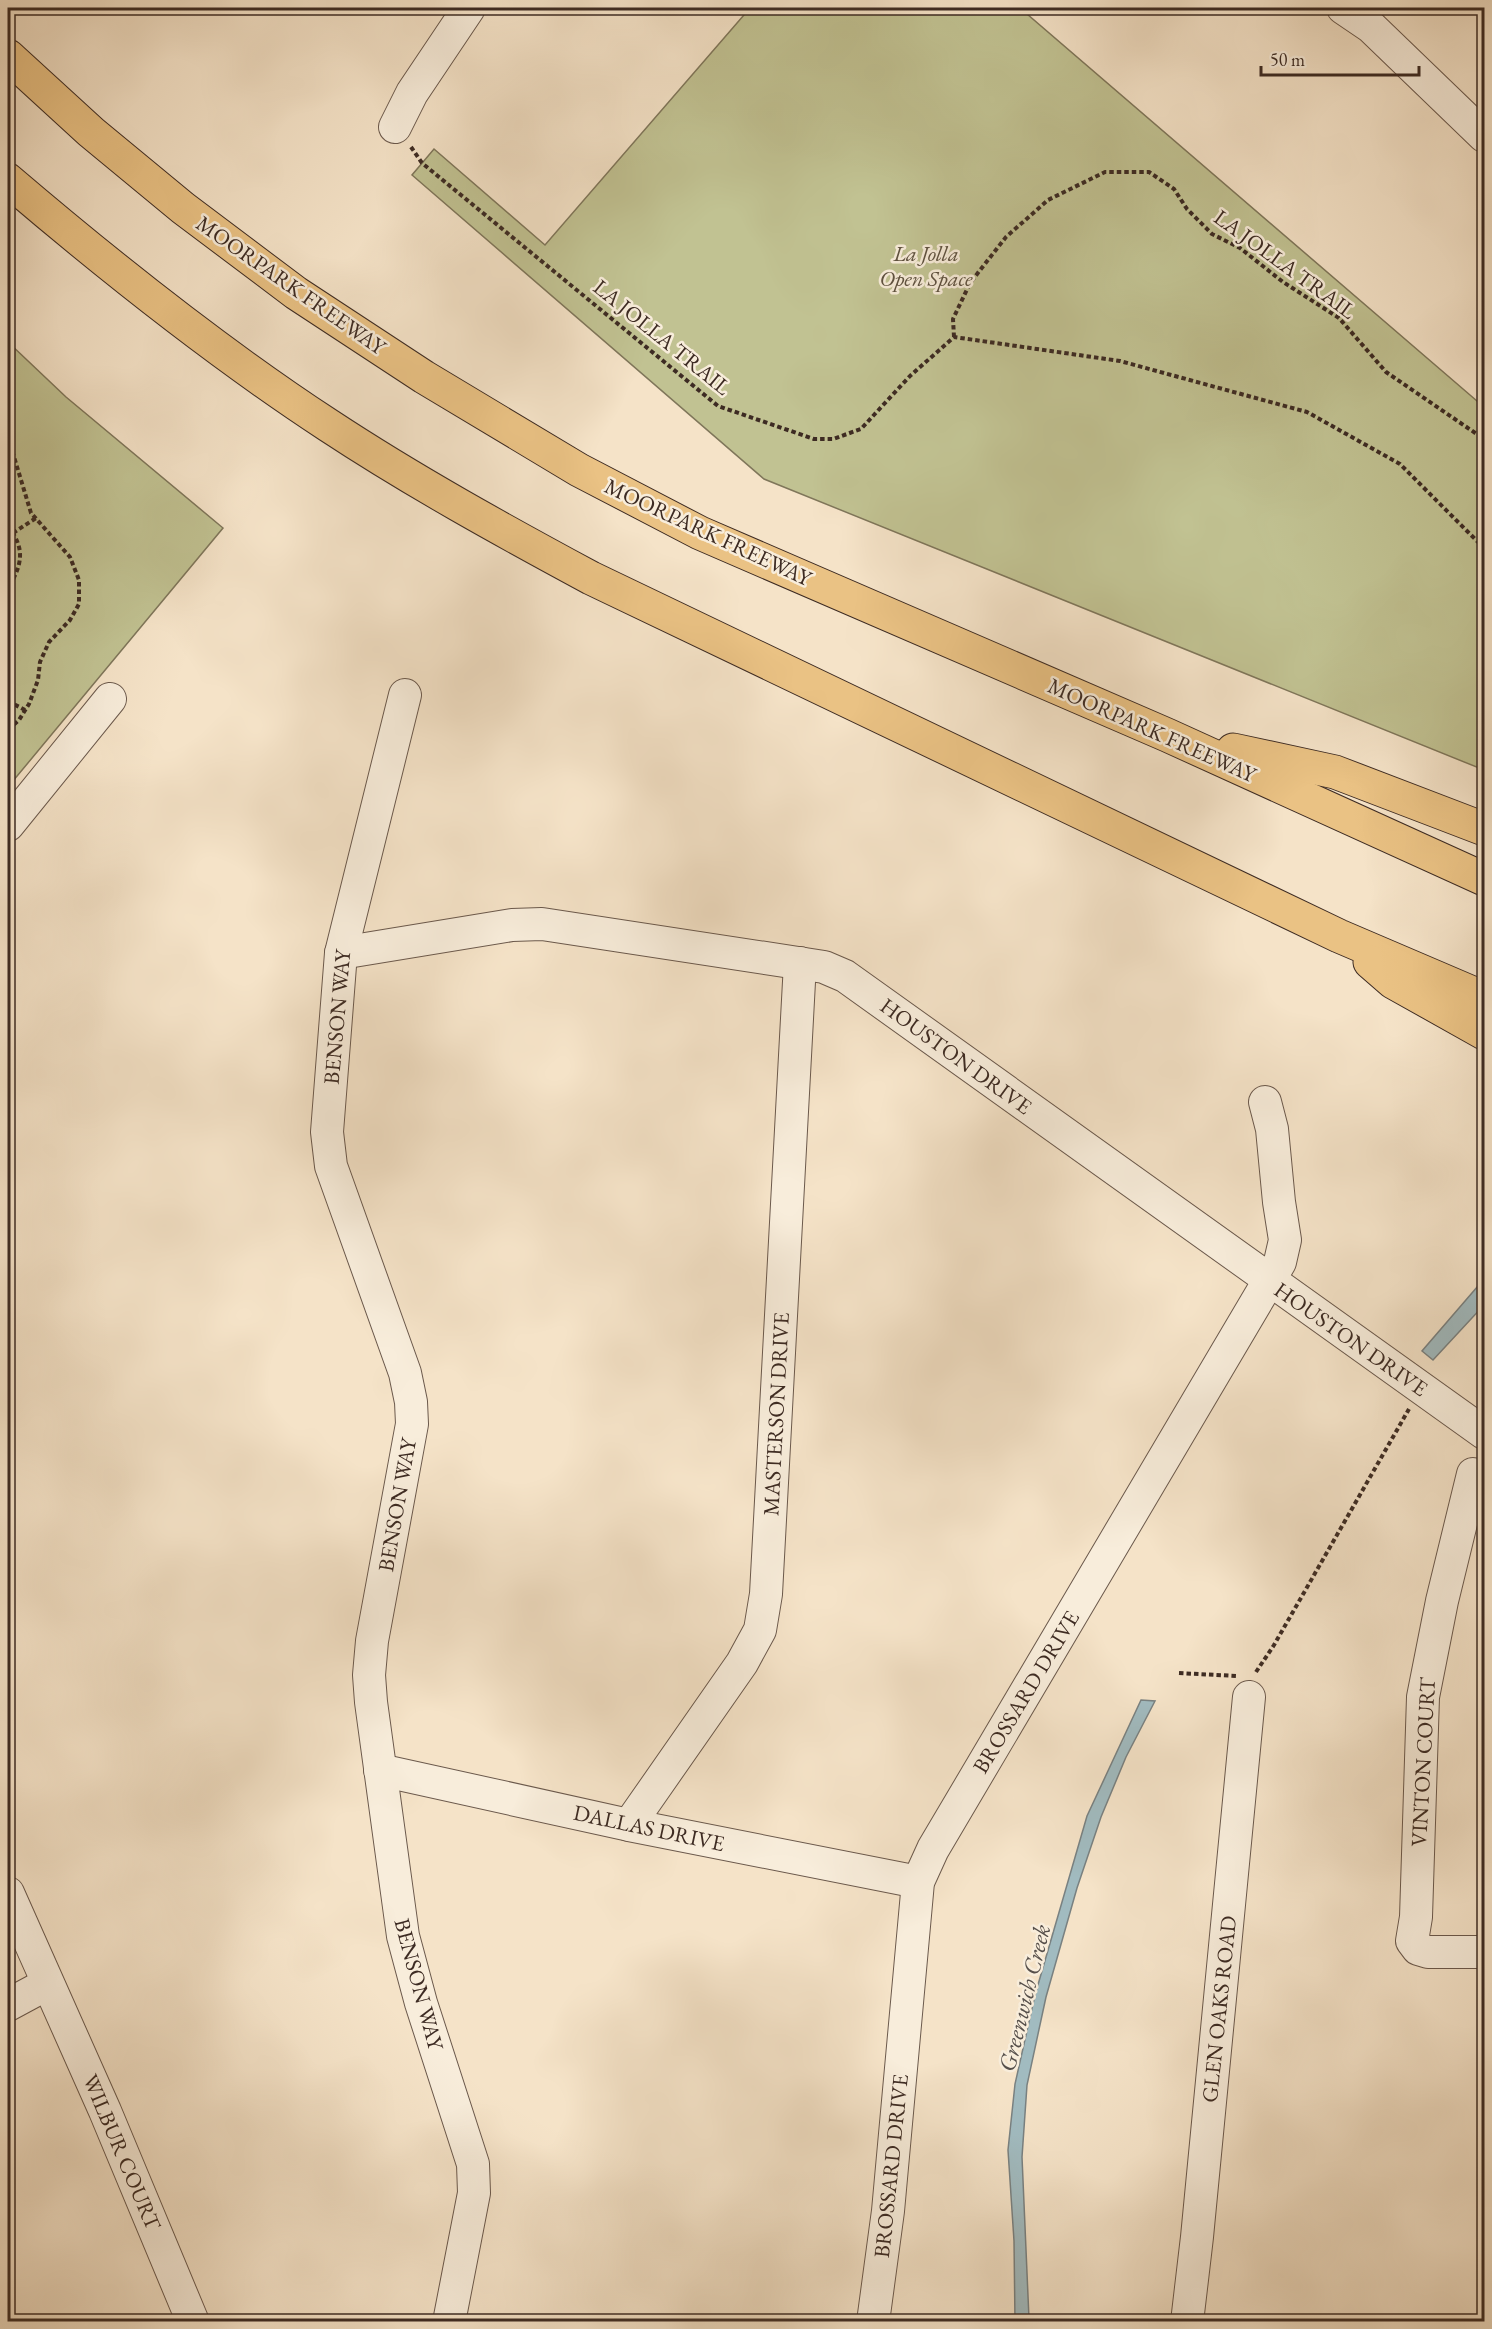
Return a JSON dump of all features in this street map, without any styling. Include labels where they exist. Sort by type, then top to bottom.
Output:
[{"type":"highway","name":"MOORPARK FREEWAY","points":[[8,56],[91,132],[183,208],[296,293],[424,377],[579,470],[700,532],[1167,735],[1485,879]]},
{"type":"highway","points":[[8,180],[86,247],[209,343],[329,426],[472,514],[591,578],[1339,936],[1485,998]]},
{"type":"highway","points":[[1167,735],[1335,772],[1485,829]]},
{"type":"highway","points":[[1339,936],[1393,982],[1485,1033]]},
{"type":"street","points":[[394,127],[412,93],[469,8]]},
{"type":"street","points":[[1343,8],[1371,27],[1485,136]]},
{"type":"street","name":"BENSON WAY","points":[[405,695],[341,953],[327,1132],[331,1166],[405,1373],[411,1402],[412,1424],[372,1641],[370,1693],[403,1936],[421,2003],[472,2164],[474,2193],[450,2322]]},
{"type":"street","points":[[8,825],[110,699]]},
{"type":"street","name":"HOUSTON DRIVE","points":[[341,953],[512,925],[542,924],[824,967],[846,976],[1485,1433]]},
{"type":"street","name":"MASTERSON DRIVE","points":[[629,1825],[742,1663],[760,1630],[767,1582],[800,963]]},
{"type":"street","name":"BROSSARD DRIVE","points":[[873,2322],[888,2211],[918,1882],[933,1850],[1280,1262],[1285,1240],[1272,1129],[1265,1102]]},
{"type":"street","name":"VINTON COURT","points":[[1473,1474],[1442,1601],[1423,1697],[1416,1917],[1412,1941],[1418,1949],[1428,1952],[1485,1952]]},
{"type":"street","name":"GLEN OAKS ROAD","points":[[1186,2322],[1199,2214],[1246,1683]]},
{"type":"street","name":"DALLAS DRIVE","points":[[380,1770],[629,1825],[918,1882]]},
{"type":"street","name":"WILBUR COURT","points":[[8,1893],[105,2111],[193,2322]]},
{"type":"street","points":[[8,2005],[47,1984]]},
{"type":"path","name":"LA JOLLA TRAIL","points":[[422,163],[718,406],[814,439],[833,439],[861,429],[910,375],[954,337],[952,319],[970,283],[1006,237],[1048,200],[1105,172],[1149,172],[1174,189],[1187,209],[1212,234],[1240,248],[1282,282],[1340,318],[1386,372],[1485,439]]},
{"type":"path","points":[[954,337],[1120,361],[1307,412],[1400,464],[1485,548]]},
{"type":"path","points":[[8,438],[31,513],[70,556],[79,580],[79,604],[70,620],[49,642],[40,662],[39,680],[25,710],[8,730]]},
{"type":"path","points":[[13,533],[36,518]]},
{"type":"path","points":[[8,526],[16,538],[21,556],[18,572],[8,590]]},
{"type":"path","points":[[8,701],[25,710]]},
{"type":"path","points":[[1179,1673],[1246,1683],[1255,1674],[1274,1645],[1421,1388]]},
{"type":"green space","name":"La Jolla Open Space","points":[[750,8],[1020,8],[1484,407],[1484,770],[764,479],[412,175],[434,149],[545,245]]},
{"type":"green space","points":[[8,342],[66,397],[223,528],[8,787]]},
{"type":"water","points":[[1484,1279],[1484,1305],[1433,1360],[1422,1351]]},
{"type":"water","points":[[1141,1700],[1155,1701],[1126,1757],[1101,1817],[1077,1888],[1046,1997],[1027,2085],[1022,2157],[1029,2321],[1015,2321],[1014,2241],[1008,2150],[1015,2084],[1035,1995],[1087,1816]]},
{"type":"water label","name":"Greenwich Creek","points":[[1024,1998]]}]
